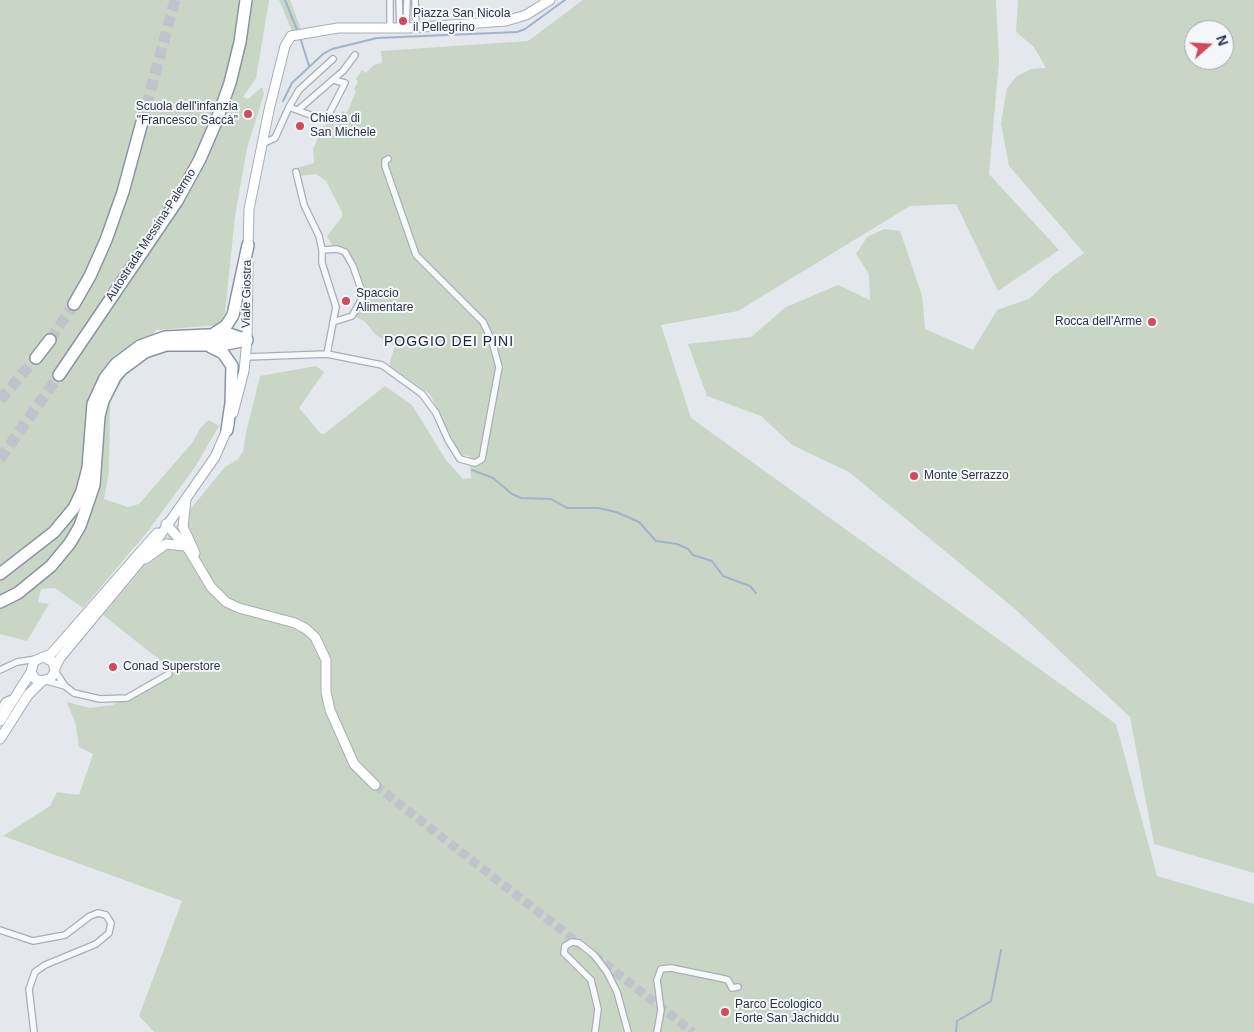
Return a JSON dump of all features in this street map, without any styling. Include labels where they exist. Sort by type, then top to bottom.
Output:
[{"type":"highway","name":"Autostrada Messina-Palermo","points":[[59,374],[161,225],[189,179],[209,140],[223,104],[235,63],[246,0]]},
{"type":"highway","points":[[74,304],[90,276],[106,240],[142,122]]},
{"type":"highway","points":[[206,341],[222,330],[234,315],[248,245]]},
{"type":"highway","points":[[0,602],[18,593],[51,566],[74,536],[93,494],[96,477],[91,417],[96,397],[111,370],[126,355],[140,346],[158,339],[206,341],[221,345],[247,340]]},
{"type":"highway","points":[[36,358],[50,340]]},
{"type":"highway","points":[[206,341],[223,353],[232,366],[231,403],[227,430]]},
{"type":"highway","points":[[0,574],[54,532],[74,508],[87,476],[93,441]]},
{"type":"main road","points":[[390,28],[506,21],[532,12],[550,0]]},
{"type":"main road","name":"Viale Giostra","points":[[55,670],[60,658],[152,547],[166,524],[215,456],[227,430],[239,394],[246,357],[249,209],[262,144],[285,46],[289,38],[299,33],[338,28],[390,28]]},
{"type":"main road","points":[[186,497],[182,521],[186,536],[211,587],[226,602],[239,608],[295,623],[315,637],[326,660],[326,692],[330,710],[354,764],[375,785]]},
{"type":"main road","points":[[166,524],[179,529],[186,536]]},
{"type":"main road","points":[[166,524],[200,567]]},
{"type":"main road","name":"Viale Giostra","points":[[40,658],[56,648],[148,541],[166,524]]},
{"type":"main road","points":[[130,573],[166,544],[184,546]]},
{"type":"main road","points":[[0,721],[40,658],[53,662],[55,670],[28,695],[0,739]]},
{"type":"main road","points":[[31,671],[35,679],[45,681]]},
{"type":"street","points":[[390,0],[390,28]]},
{"type":"street","points":[[399,0],[400,14],[407,28]]},
{"type":"street","points":[[407,0],[407,28]]},
{"type":"street","points":[[407,28],[415,0]]},
{"type":"street","points":[[298,110],[332,80],[354,55]]},
{"type":"street","points":[[262,144],[275,138],[299,90],[333,59]]},
{"type":"street","points":[[330,112],[345,83],[332,80]]},
{"type":"street","points":[[289,107],[321,119]]},
{"type":"street","points":[[246,357],[327,354],[382,365],[422,394],[436,413],[448,440],[460,459],[475,463],[482,459],[499,367],[492,341],[483,322],[416,255],[385,166],[384,161],[388,159]]},
{"type":"street","points":[[296,172],[304,205],[316,228],[322,250],[322,264],[336,307],[327,354]]},
{"type":"street","points":[[322,250],[337,249],[344,252],[353,266],[362,292],[360,302],[352,316],[333,322]]},
{"type":"street","points":[[0,670],[17,662],[40,658]]},
{"type":"street","points":[[17,662],[25,664],[31,671]]},
{"type":"street","points":[[55,670],[65,686]]},
{"type":"street","points":[[45,681],[65,686],[84,697],[118,700],[127,698],[169,674]]},
{"type":"street","points":[[0,710],[5,701],[17,696]]},
{"type":"street","points":[[0,930],[25,940],[37,941],[65,935],[90,916],[98,913],[106,915],[111,923],[109,933],[96,944],[45,965],[35,972],[29,989],[34,1032]]},
{"type":"street","points":[[595,1032],[598,1009],[591,980],[564,953],[565,946],[572,942],[579,943],[594,955],[607,972],[617,992],[628,1032]]},
{"type":"street","points":[[657,1032],[661,1010],[656,980],[661,969],[671,968],[720,978],[728,980],[732,988],[738,987]]},
{"type":"green space","points":[[0,0],[269,0],[256,78],[243,97],[248,99],[262,87],[264,94],[247,148],[235,216],[225,313],[219,325],[156,330],[110,399],[109,472],[104,499],[128,507],[139,504],[192,443],[201,427],[209,420],[219,426],[195,467],[148,531],[83,608],[55,588],[41,589],[38,602],[49,604],[27,641],[0,634]]},
{"type":"green space","points":[[279,0],[290,0],[301,29],[292,31]]},
{"type":"green space","points":[[583,0],[996,0],[999,61],[989,174],[1059,250],[998,291],[956,204],[910,206],[738,311],[661,325],[691,418],[1116,724],[1157,876],[1254,904],[1254,1032],[154,1032],[139,1016],[182,901],[3,836],[50,806],[57,792],[79,795],[93,754],[79,747],[76,725],[67,702],[90,708],[113,705],[175,672],[103,615],[225,467],[237,460],[243,452],[260,376],[316,366],[324,372],[299,408],[320,433],[324,434],[385,386],[412,405],[446,460],[463,479],[471,478],[469,456],[461,455],[430,394],[389,365],[395,346],[376,335],[365,322],[355,316],[364,295],[342,248],[332,245],[327,236],[342,217],[342,212],[326,181],[316,174],[300,176],[297,168],[314,163],[313,149],[323,126],[326,126],[330,118],[339,120],[342,111],[347,113],[356,91],[354,89],[358,82],[356,79],[362,70],[366,73],[374,65],[382,63],[381,51],[528,41]]},
{"type":"green space","points":[[1018,0],[1254,0],[1254,873],[1154,844],[1130,717],[1014,608],[849,472],[792,445],[761,416],[707,396],[688,344],[751,337],[786,307],[838,285],[870,300],[869,274],[856,254],[867,237],[884,229],[900,231],[922,296],[925,329],[973,350],[997,310],[1029,299],[1054,275],[1084,253],[1009,166],[1001,124],[1007,88],[1017,76],[1031,69],[1046,68],[1034,47],[1016,32]]},
{"type":"waterway","points":[[285,0],[298,32]]},
{"type":"waterway","points":[[283,101],[292,83],[323,54],[332,49],[377,38],[517,32],[525,29],[565,0]]},
{"type":"waterway","points":[[300,37],[309,66]]},
{"type":"waterway","points":[[472,470],[493,478],[512,494],[521,498],[551,499],[567,508],[598,508],[616,512],[639,522],[656,541],[677,544],[688,549],[693,555],[712,561],[723,576],[750,586],[756,593]]},
{"type":"waterway","points":[[956,1032],[957,1021],[991,1001],[1001,950]]},
{"type":"tunnel","points":[[142,122],[175,0]]},
{"type":"tunnel","points":[[50,340],[74,304]]},
{"type":"tunnel","points":[[0,400],[36,358]]},
{"type":"tunnel","points":[[0,459],[59,375]]},
{"type":"tunnel","points":[[375,785],[582,946]]},
{"type":"tunnel","points":[[594,955],[693,1032]]},
{"type":"place","name":"Piazza San Nicola il Pellegrino","points":[[403,21]]},
{"type":"place","name":"Scuola dell'infanzia \"Francesco Saccà\"","points":[[248,114]]},
{"type":"place","name":"Chiesa di San Michele","points":[[300,126]]},
{"type":"place","name":"Spaccio Alimentare","points":[[346,301]]},
{"type":"place","name":"Rocca dell'Arme","points":[[1152,322]]},
{"type":"place","name":"Monte Serrazzo","points":[[914,476]]},
{"type":"place","name":"Conad Superstore","points":[[113,667]]},
{"type":"place","name":"Parco Ecologico Forte San Jachiddu","points":[[725,1012]]},
{"type":"district","name":"POGGIO DEI PINI","points":[[449,342]]}]
